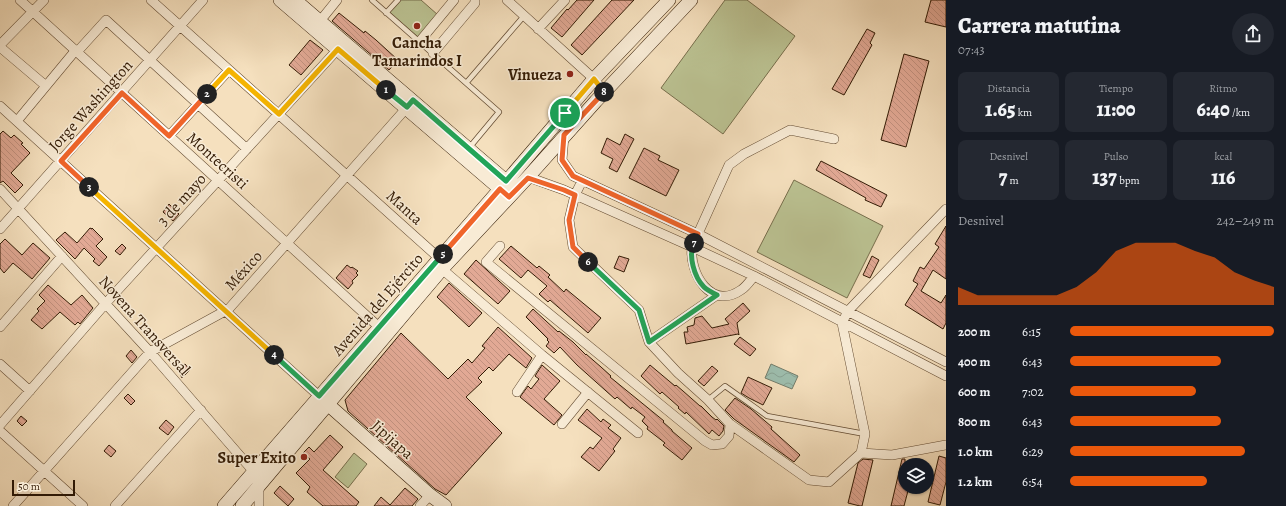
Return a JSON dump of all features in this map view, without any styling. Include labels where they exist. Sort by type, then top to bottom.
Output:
[{"type":"main road","points":[[280,0],[338,49],[469,148],[508,189]]},
{"type":"main road","points":[[296,0],[410,104],[508,189]]},
{"type":"main road","name":"Avenida del Ejército","points":[[224,506],[254,472],[324,400],[441,264],[508,189],[594,79],[669,0]]},
{"type":"main road","name":"Avenida del Ejército","points":[[508,189],[528,178],[564,135],[691,0]]},
{"type":"main road","name":"Avenida del Ejército","points":[[242,506],[258,487],[378,327],[441,264]]},
{"type":"main road","name":"Jipijapa","points":[[324,400],[430,495],[445,506]]},
{"type":"street","name":"Montecristi","points":[[20,0],[378,327]]},
{"type":"street","points":[[44,0],[0,46],[46,86]]},
{"type":"street","name":"Manta","points":[[151,0],[347,175],[441,264],[542,355],[638,433]]},
{"type":"street","name":"Jorge Washington","points":[[0,229],[203,0]]},
{"type":"street","points":[[320,21],[337,0]]},
{"type":"street","points":[[420,41],[454,0]]},
{"type":"street","points":[[433,52],[475,3],[475,0]]},
{"type":"street","points":[[507,0],[594,79],[604,92]]},
{"type":"street","points":[[538,29],[565,0]]},
{"type":"street","points":[[17,121],[76,51],[106,20],[247,149]]},
{"type":"street","name":"3 de mayo","points":[[0,425],[106,304],[338,49]]},
{"type":"street","points":[[169,136],[229,70]]},
{"type":"street","name":"México","points":[[13,506],[150,352],[226,311],[410,104]]},
{"type":"street","points":[[0,106],[324,400]]},
{"type":"street","points":[[754,276],[741,290],[731,295],[717,295],[703,287],[694,270],[691,256],[692,247],[729,165],[744,154],[790,130],[834,139]]},
{"type":"street","points":[[564,135],[562,160],[573,176],[698,234],[946,362]]},
{"type":"street","points":[[528,178],[564,190],[754,276],[946,376]]},
{"type":"street","points":[[582,181],[575,195],[569,220],[573,247],[639,310],[649,342],[678,373],[708,400],[730,424],[809,480],[829,482],[861,453],[865,434],[842,323],[848,311],[946,209]]},
{"type":"street","name":"Novena Transversal","points":[[0,189],[150,352],[254,472],[258,487],[259,506]]},
{"type":"street","points":[[500,246],[486,262],[705,442],[712,445],[722,444],[729,436],[730,424]]},
{"type":"street","points":[[0,327],[62,256]]},
{"type":"street","points":[[649,342],[717,295]]},
{"type":"street","points":[[517,392],[542,355]]},
{"type":"street","points":[[0,364],[30,390]]},
{"type":"street","points":[[562,424],[588,392]]},
{"type":"street","points":[[115,506],[201,410]]},
{"type":"street","points":[[0,431],[83,506]]},
{"type":"street","points":[[861,453],[892,455],[946,445]]},
{"type":"street","points":[[420,506],[430,495]]},
{"type":"lane","points":[[372,0],[433,52],[499,112],[469,148]]},
{"type":"lane","points":[[386,13],[398,0]]},
{"type":"lane","points":[[466,82],[524,16]]},
{"type":"lane","points":[[708,400],[725,386],[767,416],[865,434]]},
{"type":"green space","name":"Cancha Tamarindos I","points":[[400,0],[421,0],[438,15],[419,38],[389,12]]},
{"type":"green space","points":[[725,0],[747,0],[795,36],[723,134],[661,88]]},
{"type":"green space","points":[[794,180],[883,226],[847,298],[757,252]]},
{"type":"green space","points":[[354,453],[367,464],[348,488],[335,477]]},
{"type":"water","points":[[771,364],[798,376],[792,389],[765,378]]},
{"type":"building","points":[[577,0],[594,0],[562,37],[551,28],[567,9],[568,10]]},
{"type":"building","points":[[612,0],[634,0],[582,55],[571,45]]},
{"type":"building","points":[[931,0],[946,0],[946,27],[925,22]]},
{"type":"building","points":[[339,13],[364,33],[365,31],[398,60],[389,70],[332,21]]},
{"type":"building","points":[[867,29],[875,33],[870,43],[872,45],[844,95],[832,89]]},
{"type":"building","points":[[310,40],[323,50],[301,75],[289,65]]},
{"type":"building","points":[[904,54],[929,61],[906,147],[881,140]]},
{"type":"building","points":[[3,131],[11,138],[14,135],[23,143],[21,144],[30,153],[11,173],[23,185],[15,193],[3,181],[0,183],[0,134]]},
{"type":"building","points":[[625,134],[634,139],[617,172],[609,168],[613,159],[601,153],[607,138],[620,145]]},
{"type":"building","points":[[644,148],[660,156],[658,160],[679,170],[666,196],[629,178]]},
{"type":"building","points":[[821,161],[887,195],[881,207],[865,200],[866,198],[816,170]]},
{"type":"building","points":[[169,204],[179,214],[173,221],[163,212]]},
{"type":"building","points":[[946,226],[946,279],[933,270],[921,291],[941,303],[946,295],[946,323],[943,329],[905,305],[918,284],[913,281],[920,267],[924,269],[939,247],[935,244]]},
{"type":"building","points":[[90,228],[92,228],[103,239],[96,246],[107,257],[99,266],[93,261],[95,259],[84,248],[75,259],[56,240],[65,232],[77,243]]},
{"type":"building","points":[[5,239],[22,255],[33,243],[50,258],[32,279],[13,263],[4,273],[0,268],[0,244]]},
{"type":"building","points":[[122,244],[126,248],[120,255],[115,251]]},
{"type":"building","points":[[511,246],[537,268],[539,266],[550,275],[548,277],[564,292],[566,289],[601,318],[588,333],[550,300],[548,302],[539,294],[547,286],[528,270],[521,278],[499,259]]},
{"type":"building","points":[[619,256],[629,259],[624,272],[614,268]]},
{"type":"building","points":[[872,256],[879,260],[870,278],[863,275]]},
{"type":"building","points":[[476,260],[510,291],[498,304],[464,274]]},
{"type":"building","points":[[347,265],[358,271],[356,273],[358,275],[352,281],[353,283],[348,289],[336,278]]},
{"type":"building","points":[[449,283],[482,313],[469,327],[437,297]]},
{"type":"building","points":[[48,285],[71,305],[82,295],[93,308],[80,324],[78,322],[75,325],[60,312],[42,329],[31,320],[39,311],[37,309],[45,301],[39,295]]},
{"type":"building","points":[[743,303],[750,311],[737,323],[739,335],[686,344],[684,332],[688,332],[687,327],[694,325],[695,318],[702,316],[712,328],[729,324],[725,319]]},
{"type":"building","points":[[533,309],[558,332],[559,331],[573,342],[611,376],[610,377],[664,421],[663,422],[672,431],[692,448],[682,460],[663,445],[665,443],[647,429],[648,427],[642,421],[645,417],[632,407],[631,409],[617,397],[615,399],[577,365],[560,347],[554,353],[546,346],[549,342],[547,340],[548,339],[526,317]]},
{"type":"building","points":[[498,327],[532,358],[526,368],[509,354],[493,371],[489,367],[478,378],[482,382],[466,397],[502,433],[446,495],[435,489],[348,411],[345,400],[401,333],[448,379],[468,359],[472,363],[485,348],[482,346]]},
{"type":"building","points":[[740,337],[756,349],[750,356],[734,344]]},
{"type":"building","points":[[131,350],[137,357],[132,363],[126,356]]},
{"type":"building","points":[[185,364],[190,370],[182,378],[178,369]]},
{"type":"building","points":[[542,365],[560,381],[544,399],[562,415],[554,425],[520,397],[528,386],[531,389],[539,379],[535,376]]},
{"type":"building","points":[[650,365],[724,426],[723,431],[719,436],[712,430],[709,434],[686,412],[685,414],[662,392],[660,394],[641,376]]},
{"type":"building","points":[[712,366],[718,371],[704,386],[698,381]]},
{"type":"building","points":[[748,377],[772,388],[763,405],[741,393]]},
{"type":"building","points":[[128,394],[135,401],[131,405],[124,398]]},
{"type":"building","points":[[735,398],[751,409],[772,427],[771,429],[800,455],[794,462],[734,419],[725,410]]},
{"type":"building","points":[[587,409],[601,422],[603,419],[611,425],[608,428],[621,438],[613,449],[615,451],[599,471],[581,457],[590,447],[593,449],[602,438],[578,420]]},
{"type":"building","points":[[21,416],[27,421],[22,426],[17,421]]},
{"type":"building","points":[[166,420],[174,427],[168,435],[159,428]]},
{"type":"building","points":[[330,435],[343,447],[323,470],[359,502],[356,506],[323,506],[307,492],[310,487],[296,473],[310,459],[303,453],[309,447],[314,452]]},
{"type":"building","points":[[109,445],[116,451],[111,457],[104,451]]},
{"type":"building","points":[[939,456],[946,458],[946,482],[940,505],[928,502],[930,494],[934,494],[934,477]]},
{"type":"building","points":[[863,459],[873,460],[862,506],[860,506],[848,503],[858,463]]},
{"type":"building","points":[[898,476],[898,494],[907,494],[904,506],[891,506]]},
{"type":"building","points":[[280,486],[294,499],[288,506],[274,493]]},
{"type":"building","points":[[405,488],[418,499],[412,506],[374,506],[381,497],[390,505]]},
{"type":"place","name":"Cancha Tamarindos I","points":[[417,26]]},
{"type":"place","name":"Vinueza","points":[[570,74]]},
{"type":"place","name":"Super Exito","points":[[304,457]]},
{"type":"route","points":[[338,49],[407,107],[413,100],[506,181],[565,113],[594,79],[604,92],[564,135],[562,160],[573,176],[582,181],[698,234],[692,247],[691,256],[694,270],[703,287],[717,295],[649,342],[639,310],[573,247],[569,220],[575,195],[528,178],[509,197],[500,189],[319,396],[61,161],[122,93],[169,136],[229,70],[279,114],[338,49]]}]
